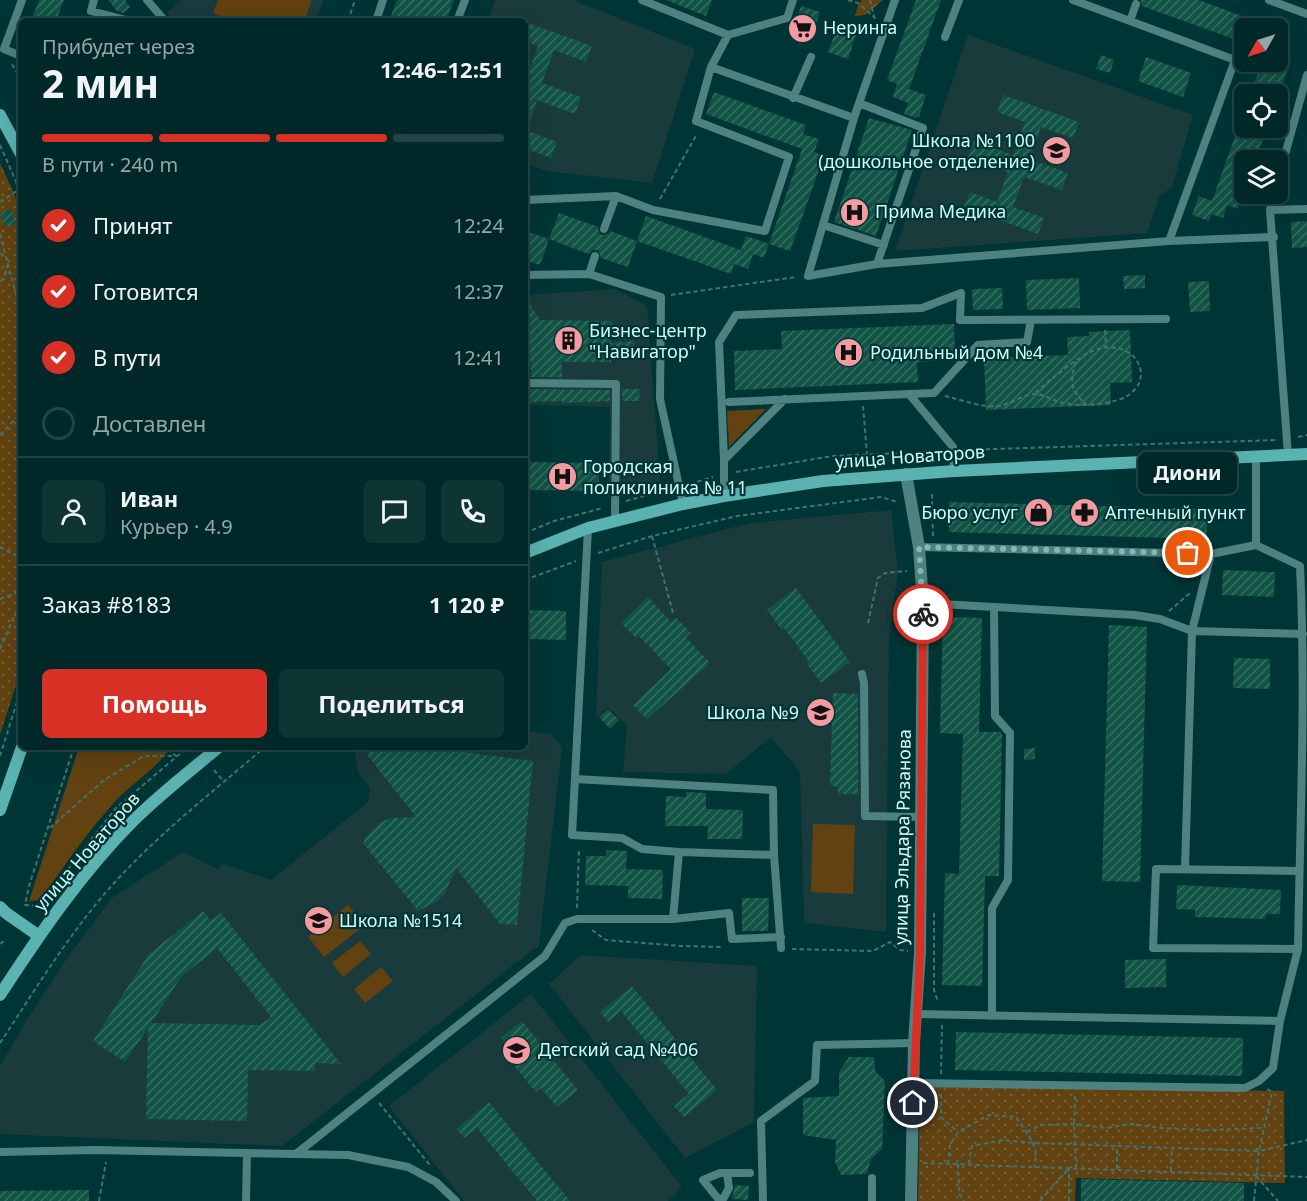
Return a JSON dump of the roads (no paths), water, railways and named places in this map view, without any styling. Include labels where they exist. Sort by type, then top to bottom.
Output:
[{"type":"street","points":[[0,115],[18,148]]},
{"type":"street","name":"улица Новаторов","points":[[528,552],[588,528],[683,504],[823,481],[954,471],[1307,454]]},
{"type":"street","name":"улица Эльдара Рязанова","points":[[906,474],[919,547],[923,605],[920,952],[915,1043],[912,1200]]},
{"type":"street","points":[[0,810],[21,750]]},
{"type":"street","name":"улица Новаторов","points":[[0,995],[39,936],[132,822],[215,750]]},
{"type":"street","points":[[0,907],[39,936]]},
{"type":"lane","points":[[18,55],[4,49],[22,0]]},
{"type":"lane","points":[[94,0],[91,11],[118,18]]},
{"type":"lane","points":[[147,0],[162,18]]},
{"type":"lane","points":[[377,18],[383,0]]},
{"type":"lane","points":[[458,18],[465,0]]},
{"type":"lane","points":[[642,0],[728,36],[787,18],[793,0]]},
{"type":"lane","points":[[895,0],[854,118],[808,276],[877,264],[1169,241],[1274,237]]},
{"type":"lane","points":[[945,38],[959,0]]},
{"type":"lane","points":[[1073,0],[1235,60],[1169,241]]},
{"type":"lane","points":[[1269,0],[1307,14]]},
{"type":"lane","points":[[1131,21],[1136,4]]},
{"type":"lane","points":[[528,200],[616,196],[653,210],[765,231],[789,157],[696,121],[711,67],[728,36]]},
{"type":"lane","points":[[793,98],[811,57]]},
{"type":"lane","points":[[711,67],[854,118]]},
{"type":"lane","points":[[1286,150],[1307,75]]},
{"type":"lane","points":[[859,103],[923,128],[877,264]]},
{"type":"lane","points":[[604,229],[616,196]]},
{"type":"lane","points":[[1272,204],[1270,210],[1274,237],[1288,455]]},
{"type":"lane","points":[[1270,210],[1307,209]]},
{"type":"lane","points":[[823,225],[884,245]]},
{"type":"lane","points":[[589,274],[595,256]]},
{"type":"lane","points":[[528,275],[589,274],[660,297],[660,399],[683,504]]},
{"type":"lane","points":[[724,496],[719,342],[736,315],[922,308],[961,293],[960,320],[1166,319]]},
{"type":"lane","points":[[729,402],[934,393],[978,345],[1027,342],[1031,320]]},
{"type":"lane","points":[[528,383],[616,384],[615,521]]},
{"type":"lane","points":[[909,394],[953,447],[954,471]]},
{"type":"lane","points":[[724,460],[785,399]]},
{"type":"lane","points":[[1256,456],[1256,545]]},
{"type":"lane","points":[[588,528],[572,835],[622,838],[642,849],[774,855]]},
{"type":"lane","points":[[914,1083],[1245,1088],[1259,1081],[1273,1068],[1280,1021],[1298,950],[1303,901],[1299,871],[1305,668],[1300,566],[1256,545],[1211,554],[919,547]]},
{"type":"lane","points":[[1185,869],[1192,631],[1211,554]]},
{"type":"lane","points":[[923,605],[1135,615],[1160,619],[1192,631],[1303,634]]},
{"type":"lane","points":[[992,1016],[992,908],[1008,880],[1010,733],[995,716],[994,608]]},
{"type":"lane","points":[[862,674],[866,816],[921,817]]},
{"type":"lane","points":[[575,780],[773,790],[774,855],[781,948]]},
{"type":"lane","points":[[673,919],[679,852]]},
{"type":"lane","points":[[1298,950],[1153,948],[1156,869],[1299,871]]},
{"type":"lane","points":[[296,1154],[545,956],[565,923],[577,919],[673,919],[729,913],[732,939],[781,937]]},
{"type":"lane","points":[[916,1014],[1280,1021]]},
{"type":"lane","points":[[763,1201],[761,1121],[815,1081],[817,1045],[915,1043]]},
{"type":"lane","points":[[0,1152],[108,1151],[348,1155],[408,1167],[436,1182],[456,1201]]},
{"type":"lane","points":[[246,1201],[247,1153]]},
{"type":"lane","points":[[728,1173],[729,1188],[721,1201],[703,1180],[720,1173],[728,1173],[750,1173]]},
{"type":"lane","points":[[872,1178],[872,1201]]},
{"type":"place","name":"Неринга","points":[[802,28]]},
{"type":"place","name":"Школа №1100 (дошкольное отделение)","points":[[1056,151]]},
{"type":"place","name":"Прима Медика","points":[[854,212]]},
{"type":"place","name":"Бизнеc-центр \"Навигатор\"","points":[[568,341]]},
{"type":"place","name":"Родильный дом №4","points":[[849,353]]},
{"type":"place","name":"Городская поликлиника № 11","points":[[562,477]]},
{"type":"place","name":"Бюро услуг","points":[[1039,513]]},
{"type":"place","name":"Аптечный пункт","points":[[1084,513]]},
{"type":"place","name":"Диони","points":[[1188,553]]},
{"type":"place","name":"Школа №9","points":[[820,713]]},
{"type":"place","name":"Школа №1514","points":[[318,921]]},
{"type":"place","name":"Детский сад №406","points":[[517,1050]]}]
